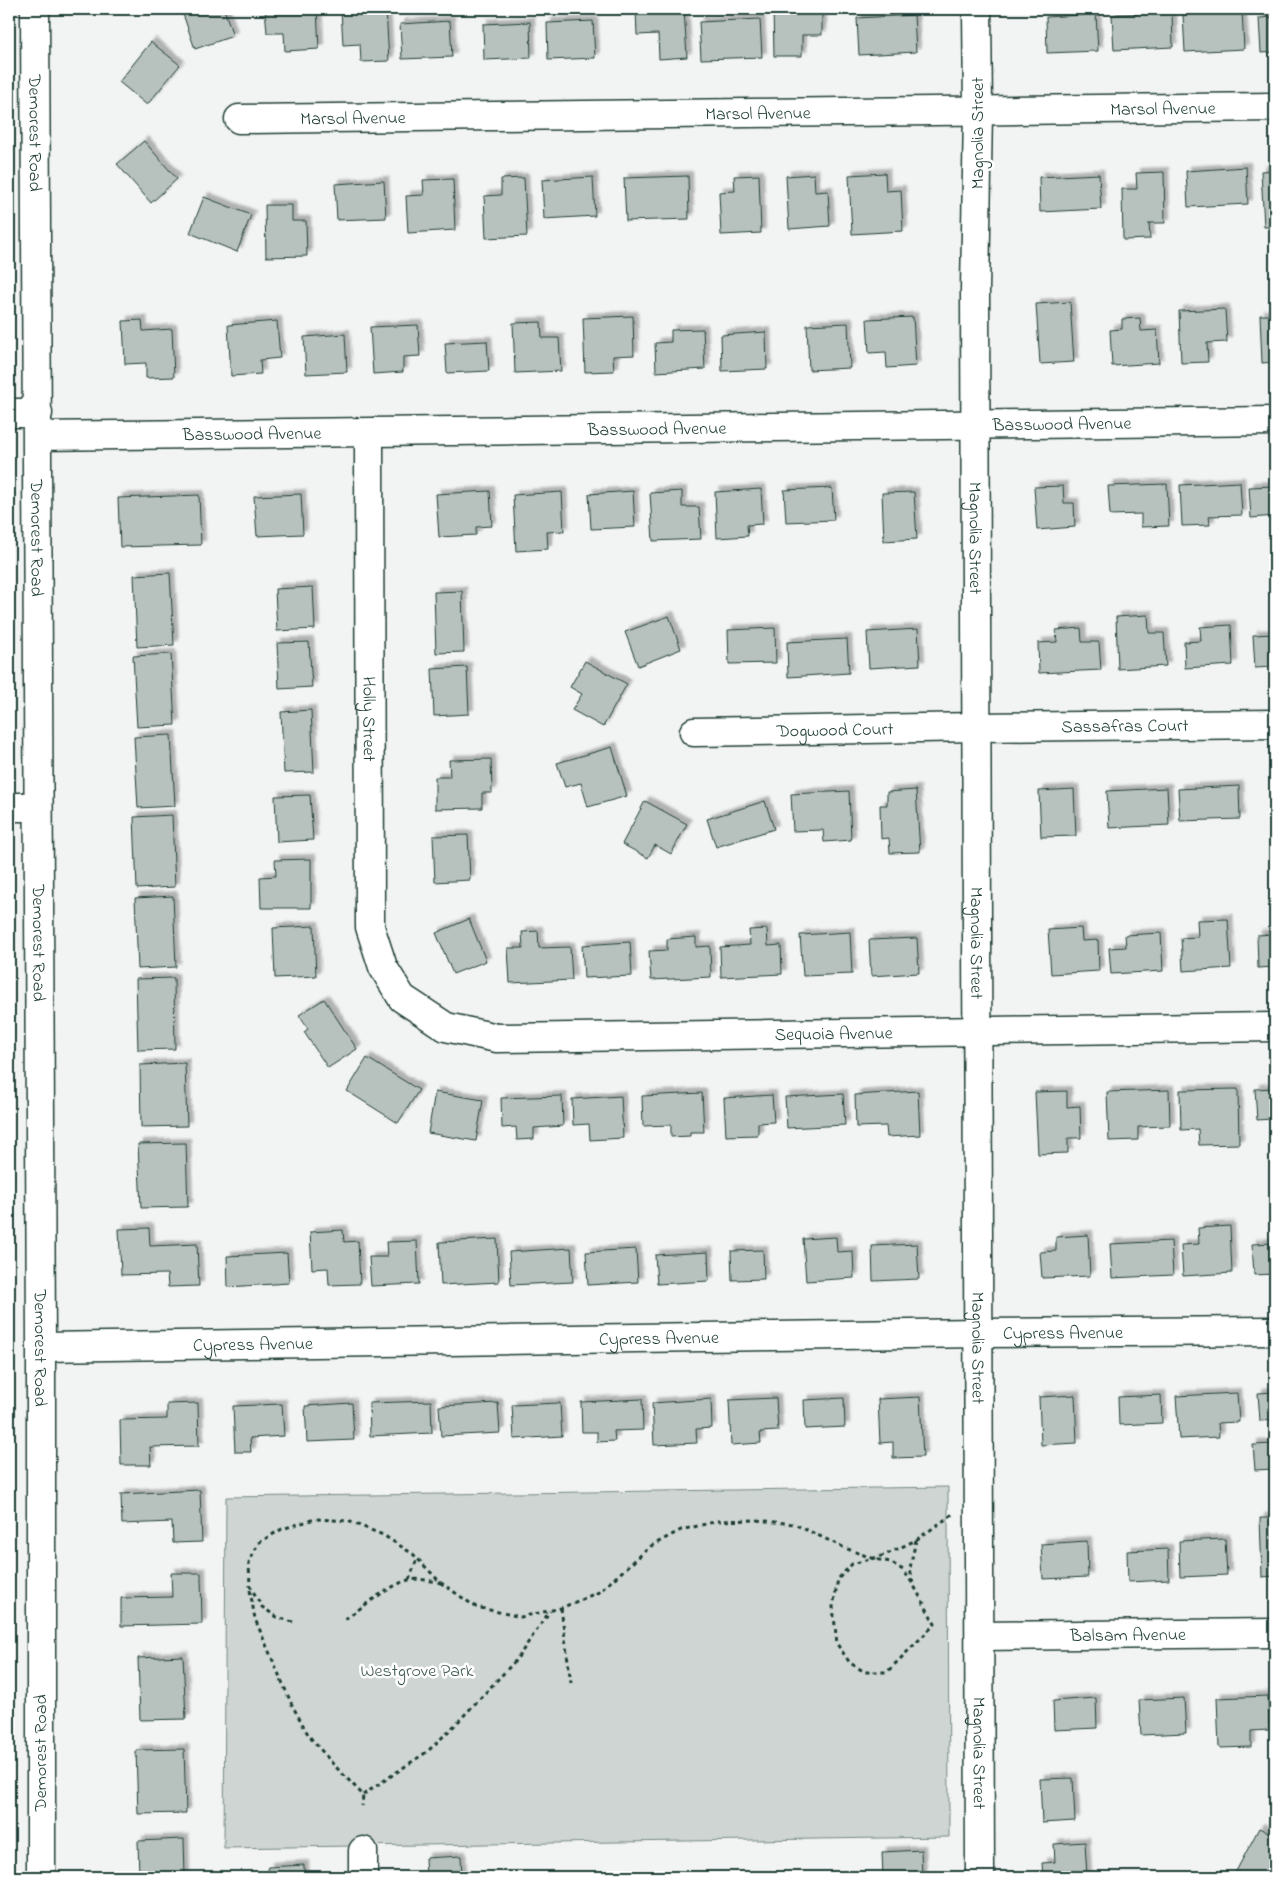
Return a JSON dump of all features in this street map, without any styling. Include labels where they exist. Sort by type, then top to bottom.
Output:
[{"type":"street","name":"Demorest Road","points":[[35,9],[41,1347],[41,1877]]},
{"type":"street","name":"Magnolia Street","points":[[977,9],[978,111],[974,292],[976,424],[976,1031],[979,1334],[980,1877]]},
{"type":"street","name":"Marsol Avenue","points":[[239,119],[1275,107]]},
{"type":"street","name":"Basswood Avenue","points":[[9,413],[38,425],[369,433],[1275,421]]},
{"type":"street","name":"Holly Street","points":[[369,433],[370,927],[383,967],[402,998]]},
{"type":"street","name":"Sassafras Court","points":[[976,727],[1275,724]]},
{"type":"street","name":"Dogwood Court","points":[[694,732],[976,727]]},
{"type":"street","points":[[9,807],[38,807]]},
{"type":"street","name":"Sequoia Avenue","points":[[402,998],[446,1027],[496,1038],[1275,1027]]},
{"type":"street","name":"Cypress Avenue","points":[[41,1347],[1275,1331]]},
{"type":"street","name":"Balsam Avenue","points":[[980,1636],[1275,1633]]},
{"type":"path","points":[[362,1806],[362,1795],[332,1764],[310,1736],[292,1705],[255,1619],[248,1563],[258,1542],[282,1529],[315,1519],[348,1521],[383,1535],[418,1559],[441,1583],[476,1607],[521,1617],[561,1608],[599,1592],[651,1546],[681,1530],[718,1521],[756,1520],[794,1524],[874,1558],[890,1562],[903,1570],[913,1584],[934,1624],[887,1672],[865,1672],[850,1663],[837,1644],[833,1608],[838,1579],[852,1564],[874,1558],[885,1555],[916,1540],[953,1514]]},
{"type":"path","points":[[913,1584],[910,1568],[916,1540]]},
{"type":"path","points":[[409,1580],[418,1559]]},
{"type":"path","points":[[345,1619],[390,1589],[409,1580],[441,1583]]},
{"type":"path","points":[[250,1586],[262,1607],[278,1618],[293,1622]]},
{"type":"path","points":[[561,1608],[571,1683]]},
{"type":"path","points":[[362,1795],[428,1751],[456,1724],[516,1660],[550,1610]]},
{"type":"green space","name":"Westgrove Park","points":[[948,1487],[949,1837],[224,1848],[226,1497]]},
{"type":"building","points":[[198,9],[224,9],[233,36],[195,49],[183,14]]},
{"type":"building","points":[[265,9],[317,9],[319,49],[285,51],[284,33],[267,33]]},
{"type":"building","points":[[386,9],[389,61],[361,62],[360,44],[343,45],[341,10]]},
{"type":"building","points":[[636,9],[684,9],[687,57],[659,59],[658,34],[637,35]]},
{"type":"building","points":[[773,9],[822,9],[822,35],[802,35],[802,56],[774,56]]},
{"type":"building","points":[[1242,11],[1244,49],[1185,52],[1183,15]]},
{"type":"building","points":[[1172,12],[1173,47],[1114,50],[1112,15]]},
{"type":"building","points":[[1096,14],[1098,51],[1047,53],[1046,17]]},
{"type":"building","points":[[914,15],[916,52],[859,55],[857,18]]},
{"type":"building","points":[[1275,17],[1275,52],[1261,53],[1259,18]]},
{"type":"building","points":[[760,19],[762,57],[701,59],[699,22]]},
{"type":"building","points":[[450,21],[452,57],[402,59],[400,24]]},
{"type":"building","points":[[593,21],[595,58],[548,60],[547,23]]},
{"type":"building","points":[[530,22],[531,58],[484,60],[483,24]]},
{"type":"building","points":[[151,42],[180,65],[147,105],[119,82]]},
{"type":"building","points":[[144,141],[177,179],[151,203],[117,164]]},
{"type":"building","points":[[1246,167],[1248,204],[1188,207],[1186,171]]},
{"type":"building","points":[[1275,170],[1275,227],[1264,227],[1261,171]]},
{"type":"building","points":[[1164,172],[1165,223],[1149,223],[1150,239],[1123,240],[1122,189],[1137,189],[1136,173]]},
{"type":"building","points":[[885,173],[886,191],[901,190],[903,231],[852,234],[849,175]]},
{"type":"building","points":[[814,174],[815,192],[828,191],[830,226],[789,229],[786,176]]},
{"type":"building","points":[[1099,174],[1101,209],[1040,212],[1039,177]]},
{"type":"building","points":[[759,175],[761,233],[721,235],[719,192],[735,191],[734,176]]},
{"type":"building","points":[[688,176],[689,219],[626,221],[624,178]]},
{"type":"building","points":[[593,177],[595,216],[544,219],[542,180]]},
{"type":"building","points":[[524,178],[527,236],[486,238],[484,196],[501,195],[501,179]]},
{"type":"building","points":[[453,179],[455,230],[408,233],[406,196],[424,195],[423,180]]},
{"type":"building","points":[[384,181],[386,218],[337,220],[335,184]]},
{"type":"building","points":[[204,197],[251,215],[237,252],[190,233]]},
{"type":"building","points":[[265,205],[292,205],[292,221],[306,221],[307,256],[266,257]]},
{"type":"building","points":[[1070,302],[1074,362],[1040,364],[1036,304]]},
{"type":"building","points":[[1225,309],[1227,342],[1207,343],[1208,362],[1181,363],[1179,311]]},
{"type":"building","points":[[1260,315],[1275,315],[1275,362],[1262,363]]},
{"type":"building","points":[[633,316],[634,355],[613,356],[614,371],[585,372],[583,318]]},
{"type":"building","points":[[913,317],[916,366],[887,368],[886,352],[869,353],[867,319]]},
{"type":"building","points":[[1140,318],[1141,331],[1157,330],[1159,363],[1112,366],[1110,330],[1122,329],[1122,319]]},
{"type":"building","points":[[142,320],[143,331],[172,329],[174,377],[146,378],[146,363],[125,364],[123,321]]},
{"type":"building","points":[[277,321],[280,358],[260,360],[261,374],[231,376],[228,325]]},
{"type":"building","points":[[541,322],[542,338],[559,338],[561,371],[515,373],[513,323]]},
{"type":"building","points":[[848,323],[850,368],[809,370],[807,325]]},
{"type":"building","points":[[418,325],[420,356],[403,357],[403,372],[373,374],[370,327]]},
{"type":"building","points":[[703,329],[705,369],[656,372],[655,343],[671,342],[671,330]]},
{"type":"building","points":[[766,332],[767,369],[722,371],[721,335]]},
{"type":"building","points":[[345,334],[347,372],[306,374],[304,337]]},
{"type":"building","points":[[487,341],[489,371],[447,373],[445,343]]},
{"type":"building","points":[[1240,482],[1242,515],[1209,516],[1210,525],[1182,526],[1180,485]]},
{"type":"building","points":[[1167,484],[1169,526],[1141,527],[1141,514],[1110,515],[1108,486]]},
{"type":"building","points":[[1063,486],[1064,503],[1074,503],[1075,527],[1037,530],[1034,487]]},
{"type":"building","points":[[1275,486],[1275,516],[1251,518],[1249,487]]},
{"type":"building","points":[[832,488],[834,520],[786,522],[784,490]]},
{"type":"building","points":[[761,489],[763,524],[747,525],[748,536],[717,538],[715,492]]},
{"type":"building","points":[[490,491],[492,526],[476,527],[476,535],[439,537],[436,494]]},
{"type":"building","points":[[633,491],[635,527],[591,529],[589,494]]},
{"type":"building","points":[[682,491],[682,507],[699,507],[701,539],[653,541],[650,493]]},
{"type":"building","points":[[562,492],[564,531],[547,532],[548,549],[516,551],[513,495]]},
{"type":"building","points":[[914,492],[917,539],[884,541],[882,493]]},
{"type":"building","points":[[301,494],[303,534],[257,536],[254,496]]},
{"type":"building","points":[[199,495],[201,545],[120,547],[118,498]]},
{"type":"building","points":[[170,573],[174,645],[137,647],[134,575]]},
{"type":"building","points":[[313,587],[315,629],[277,631],[275,589]]},
{"type":"building","points":[[462,591],[464,652],[436,653],[434,592]]},
{"type":"building","points":[[1148,615],[1149,633],[1164,633],[1166,666],[1118,669],[1116,617]]},
{"type":"building","points":[[669,616],[681,649],[638,666],[625,632]]},
{"type":"building","points":[[1231,625],[1233,665],[1185,668],[1184,642],[1201,641],[1200,627]]},
{"type":"building","points":[[775,628],[776,663],[729,664],[728,630]]},
{"type":"building","points":[[1081,628],[1082,642],[1099,642],[1101,670],[1039,673],[1038,643],[1057,642],[1056,630]]},
{"type":"building","points":[[918,629],[920,665],[869,668],[867,632]]},
{"type":"building","points":[[1275,634],[1275,667],[1255,668],[1253,635]]},
{"type":"building","points":[[847,639],[849,673],[788,677],[787,642]]},
{"type":"building","points":[[309,642],[312,687],[279,689],[277,643]]},
{"type":"building","points":[[171,654],[175,725],[137,727],[133,656]]},
{"type":"building","points":[[585,661],[627,684],[603,727],[572,710],[582,694],[570,687]]},
{"type":"building","points":[[467,667],[469,714],[434,716],[432,669]]},
{"type":"building","points":[[311,710],[314,772],[284,773],[281,712]]},
{"type":"building","points":[[171,735],[175,806],[138,808],[134,737]]},
{"type":"building","points":[[612,747],[627,796],[588,807],[581,783],[565,787],[557,763]]},
{"type":"building","points":[[491,759],[492,793],[482,793],[482,808],[435,809],[435,777],[450,777],[449,760]]},
{"type":"building","points":[[1239,786],[1240,819],[1180,821],[1178,789]]},
{"type":"building","points":[[1167,788],[1169,825],[1109,828],[1107,791]]},
{"type":"building","points":[[1074,789],[1076,836],[1041,837],[1039,791]]},
{"type":"building","points":[[916,790],[920,852],[890,853],[889,838],[881,839],[880,805],[887,805],[887,792]]},
{"type":"building","points":[[849,791],[851,840],[824,842],[823,830],[793,831],[791,794]]},
{"type":"building","points":[[310,795],[313,840],[277,842],[275,796]]},
{"type":"building","points":[[645,801],[687,824],[671,854],[655,845],[648,858],[622,844]]},
{"type":"building","points":[[765,801],[774,829],[716,847],[707,819]]},
{"type":"building","points":[[172,815],[175,887],[137,889],[134,817]]},
{"type":"building","points":[[468,835],[470,880],[435,882],[433,836]]},
{"type":"building","points":[[311,859],[311,908],[261,908],[260,877],[276,876],[275,860]]},
{"type":"building","points":[[173,896],[176,967],[138,969],[135,898]]},
{"type":"building","points":[[469,919],[486,961],[453,974],[436,933]]},
{"type":"building","points":[[1228,919],[1231,968],[1183,971],[1181,938],[1198,937],[1197,920]]},
{"type":"building","points":[[314,926],[316,976],[275,978],[273,928]]},
{"type":"building","points":[[1081,928],[1082,941],[1098,940],[1099,971],[1051,974],[1048,930]]},
{"type":"building","points":[[767,929],[768,946],[781,945],[782,974],[721,977],[720,947],[750,945],[749,930]]},
{"type":"building","points":[[538,931],[539,948],[570,947],[572,980],[510,983],[508,948],[523,948],[522,932]]},
{"type":"building","points":[[850,932],[852,974],[803,976],[800,935]]},
{"type":"building","points":[[1161,933],[1163,971],[1111,974],[1109,948],[1126,947],[1125,935]]},
{"type":"building","points":[[1275,934],[1275,967],[1258,968],[1257,935]]},
{"type":"building","points":[[696,937],[696,947],[710,946],[711,977],[651,980],[649,951],[667,950],[667,939]]},
{"type":"building","points":[[917,938],[919,973],[871,976],[869,940]]},
{"type":"building","points":[[630,942],[632,976],[584,978],[582,945]]},
{"type":"building","points":[[174,978],[175,1049],[138,1050],[136,979]]},
{"type":"building","points":[[324,999],[357,1049],[328,1068],[304,1032],[308,1029],[299,1015]]},
{"type":"building","points":[[367,1058],[419,1090],[398,1123],[347,1091]]},
{"type":"building","points":[[185,1063],[187,1126],[141,1127],[140,1065]]},
{"type":"building","points":[[1275,1088],[1275,1132],[1272,1132],[1271,1119],[1257,1120],[1255,1089]]},
{"type":"building","points":[[1238,1089],[1239,1144],[1199,1145],[1198,1129],[1181,1130],[1180,1090]]},
{"type":"building","points":[[1169,1090],[1170,1126],[1138,1127],[1138,1140],[1109,1141],[1107,1092]]},
{"type":"building","points":[[918,1091],[920,1135],[887,1137],[886,1126],[856,1127],[855,1095]]},
{"type":"building","points":[[1067,1091],[1067,1107],[1080,1106],[1081,1138],[1068,1138],[1068,1153],[1038,1154],[1035,1092]]},
{"type":"building","points":[[435,1092],[483,1100],[476,1141],[428,1133]]},
{"type":"building","points":[[702,1093],[704,1132],[690,1132],[690,1136],[671,1137],[671,1125],[643,1126],[642,1096]]},
{"type":"building","points":[[843,1094],[845,1125],[787,1128],[785,1097]]},
{"type":"building","points":[[772,1095],[774,1122],[758,1123],[758,1135],[726,1136],[724,1098]]},
{"type":"building","points":[[562,1096],[563,1126],[534,1128],[534,1139],[517,1140],[516,1127],[502,1128],[501,1098]]},
{"type":"building","points":[[621,1096],[623,1138],[590,1140],[589,1124],[573,1125],[572,1099]]},
{"type":"building","points":[[186,1143],[188,1207],[141,1208],[138,1144]]},
{"type":"building","points":[[1230,1226],[1232,1273],[1183,1276],[1181,1245],[1199,1244],[1198,1228]]},
{"type":"building","points":[[149,1228],[150,1246],[197,1244],[199,1286],[168,1287],[167,1274],[121,1275],[119,1229]]},
{"type":"building","points":[[343,1230],[344,1242],[358,1241],[360,1284],[329,1285],[328,1268],[312,1269],[310,1232]]},
{"type":"building","points":[[1088,1235],[1090,1276],[1042,1278],[1040,1252],[1056,1251],[1056,1237]]},
{"type":"building","points":[[836,1237],[837,1252],[853,1251],[854,1278],[806,1281],[803,1239]]},
{"type":"building","points":[[497,1239],[499,1282],[441,1285],[439,1242]]},
{"type":"building","points":[[417,1241],[419,1284],[371,1286],[369,1257],[387,1257],[386,1242]]},
{"type":"building","points":[[1171,1241],[1173,1275],[1112,1278],[1110,1244]]},
{"type":"building","points":[[1275,1243],[1275,1274],[1254,1275],[1252,1244]]},
{"type":"building","points":[[917,1244],[919,1279],[873,1281],[872,1246]]},
{"type":"building","points":[[571,1248],[573,1282],[511,1285],[509,1252]]},
{"type":"building","points":[[636,1249],[638,1282],[588,1285],[586,1252]]},
{"type":"building","points":[[763,1250],[764,1279],[732,1280],[731,1251]]},
{"type":"building","points":[[708,1252],[709,1281],[657,1284],[655,1255]]},
{"type":"building","points":[[287,1253],[289,1283],[228,1287],[227,1256]]},
{"type":"building","points":[[1275,1392],[1275,1420],[1260,1421],[1258,1393]]},
{"type":"building","points":[[1237,1393],[1239,1422],[1218,1423],[1219,1437],[1179,1439],[1176,1396]]},
{"type":"building","points":[[1075,1395],[1077,1443],[1041,1445],[1039,1397]]},
{"type":"building","points":[[1161,1395],[1162,1423],[1119,1425],[1118,1397]]},
{"type":"building","points":[[920,1397],[923,1457],[893,1458],[893,1442],[880,1443],[878,1399]]},
{"type":"building","points":[[776,1398],[778,1431],[760,1432],[761,1443],[731,1445],[729,1400]]},
{"type":"building","points":[[844,1398],[845,1427],[805,1429],[804,1400]]},
{"type":"building","points":[[642,1399],[643,1430],[614,1431],[615,1441],[597,1442],[597,1432],[582,1432],[581,1402]]},
{"type":"building","points":[[711,1399],[712,1428],[696,1429],[697,1443],[654,1445],[652,1403]]},
{"type":"building","points":[[431,1401],[432,1433],[370,1436],[369,1403]]},
{"type":"building","points":[[198,1403],[199,1446],[150,1447],[151,1465],[121,1465],[120,1420],[167,1419],[167,1404]]},
{"type":"building","points":[[352,1403],[354,1440],[307,1442],[305,1406]]},
{"type":"building","points":[[498,1403],[500,1433],[441,1436],[439,1406]]},
{"type":"building","points":[[560,1403],[562,1436],[514,1439],[512,1405]]},
{"type":"building","points":[[282,1404],[284,1436],[250,1438],[251,1452],[235,1452],[233,1406]]},
{"type":"building","points":[[1275,1444],[1275,1469],[1255,1470],[1253,1445]]},
{"type":"building","points":[[200,1490],[202,1542],[173,1543],[172,1522],[122,1524],[121,1494]]},
{"type":"building","points":[[1260,1518],[1275,1518],[1275,1576],[1262,1577]]},
{"type":"building","points":[[1225,1539],[1227,1575],[1180,1577],[1179,1541]]},
{"type":"building","points":[[1087,1541],[1088,1577],[1043,1579],[1041,1544]]},
{"type":"building","points":[[1168,1549],[1169,1580],[1128,1582],[1127,1551]]},
{"type":"building","points":[[171,1573],[201,1573],[202,1624],[121,1626],[121,1598],[172,1597]]},
{"type":"building","points":[[183,1656],[186,1719],[140,1720],[138,1658]]},
{"type":"building","points":[[1268,1696],[1269,1730],[1251,1731],[1251,1747],[1219,1748],[1217,1698]]},
{"type":"building","points":[[1096,1698],[1097,1728],[1054,1730],[1053,1701]]},
{"type":"building","points":[[1184,1698],[1186,1733],[1141,1735],[1139,1700]]},
{"type":"building","points":[[184,1749],[186,1813],[138,1814],[136,1750]]},
{"type":"building","points":[[1073,1778],[1075,1821],[1042,1823],[1040,1779]]},
{"type":"building","points":[[1259,1828],[1275,1836],[1275,1877],[1233,1877]]},
{"type":"building","points":[[184,1839],[185,1877],[139,1877],[138,1841]]},
{"type":"building","points":[[1085,1842],[1087,1877],[1043,1877],[1042,1863],[1055,1862],[1054,1844]]},
{"type":"building","points":[[921,1850],[922,1877],[883,1877],[882,1852]]},
{"type":"building","points":[[461,1856],[462,1877],[426,1877],[425,1858]]},
{"type":"building","points":[[304,1865],[304,1877],[269,1877],[268,1867]]}]
